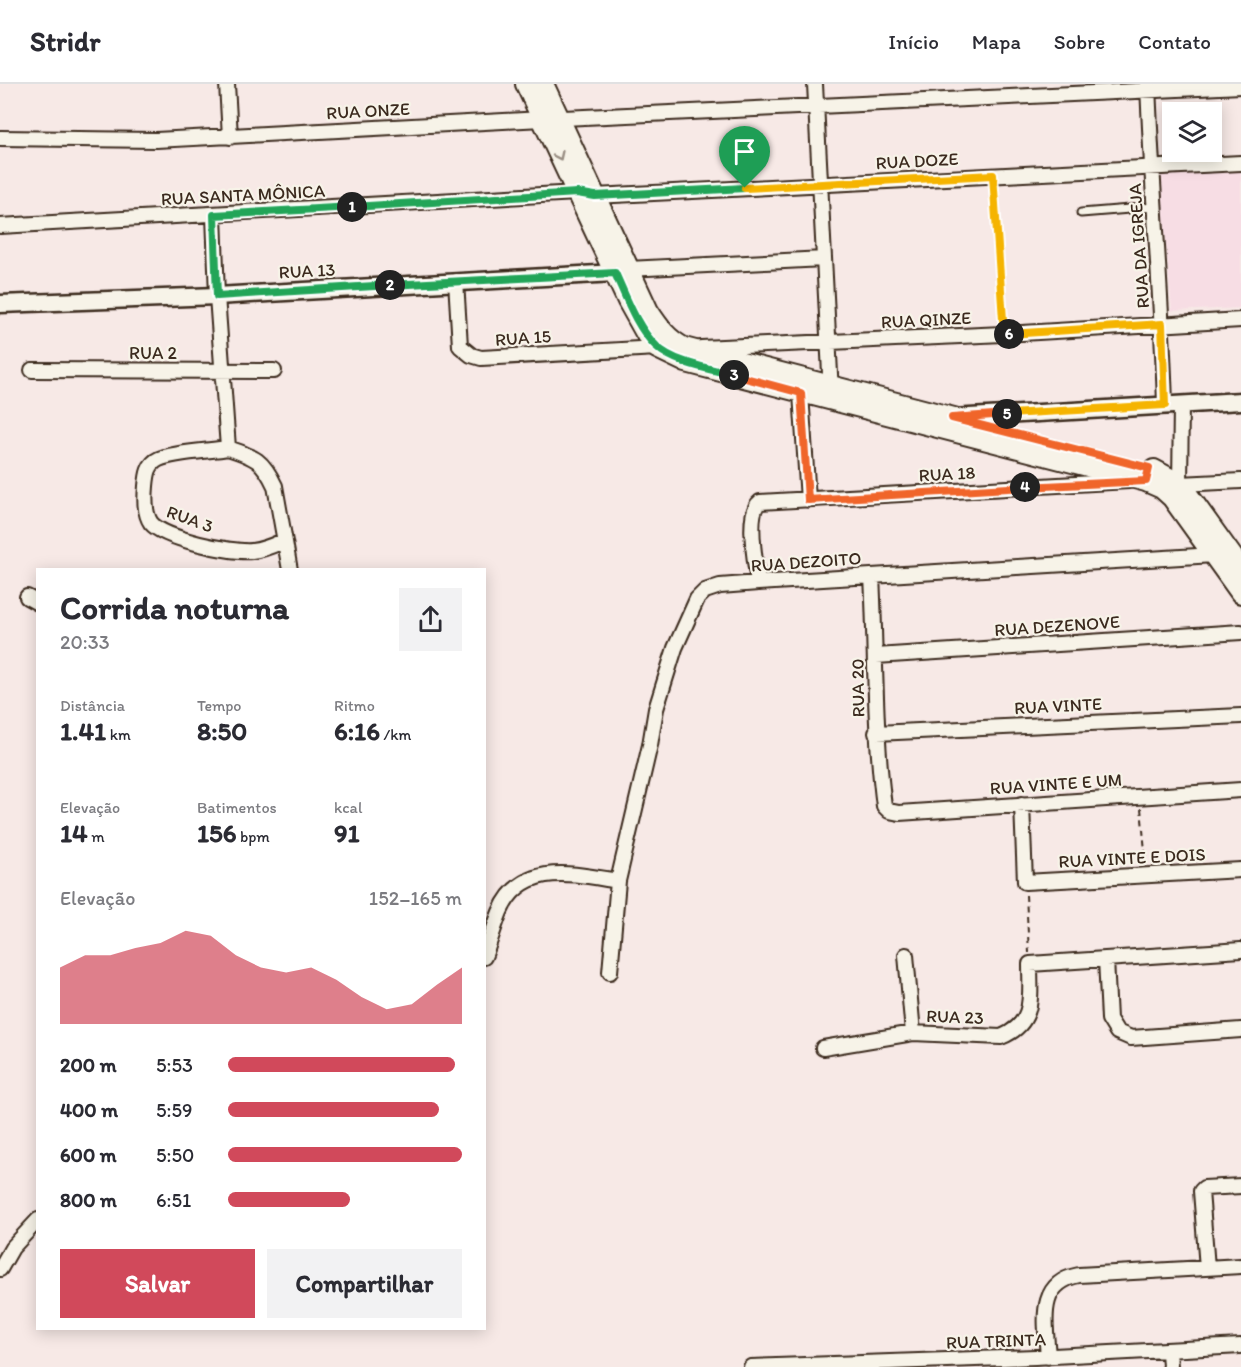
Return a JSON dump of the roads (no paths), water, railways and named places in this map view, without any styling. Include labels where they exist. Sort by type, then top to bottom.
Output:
[{"type":"main road","points":[[525,84],[551,118]]},
{"type":"main road","points":[[543,84],[551,118],[622,271],[660,330],[670,340],[684,348],[831,393],[1147,474],[1232,558]]},
{"type":"main road","points":[[622,271],[633,310],[647,335],[657,348],[686,362],[801,393],[831,393],[952,418],[1180,484],[1232,558],[1241,593]]},
{"type":"street","points":[[226,84],[230,137]]},
{"type":"street","points":[[814,84],[831,393]]},
{"type":"street","name":"RUA ONZE","points":[[0,138],[156,140],[230,137],[551,118],[1148,88],[1241,86]]},
{"type":"street","name":"RUA DA IGREJA","points":[[1148,88],[1162,324],[1173,405],[1180,484]]},
{"type":"street","name":"RUA DOZE","points":[[586,194],[820,185],[1241,163]]},
{"type":"street","name":"RUA SANTA MÔNICA","points":[[0,226],[586,194]]},
{"type":"street","points":[[214,215],[217,296],[228,448],[259,460],[266,468],[275,486],[290,568]]},
{"type":"street","name":"RUA 13","points":[[0,304],[217,296],[824,259]]},
{"type":"street","name":"RUA 15","points":[[456,281],[460,346],[471,356],[481,358],[657,348]]},
{"type":"street","name":"RUA QINZE","points":[[684,348],[1004,334],[1241,320]]},
{"type":"street","name":"RUA 2","points":[[32,370],[274,371]]},
{"type":"street","points":[[801,393],[808,500]]},
{"type":"street","points":[[952,418],[1241,401]]},
{"type":"street","name":"RUA 3","points":[[228,448],[167,457],[153,464],[149,468],[146,495],[147,513],[151,522],[164,531],[185,539],[231,551],[256,550],[284,541]]},
{"type":"street","name":"RUA 18","points":[[758,583],[752,523],[753,509],[760,502],[1147,474]]},
{"type":"street","points":[[1180,484],[1241,481]]},
{"type":"street","name":"RUA DEZOITO","points":[[610,972],[618,881],[650,745],[656,709],[675,648],[697,599],[705,591],[720,586],[758,583],[1232,558]]},
{"type":"street","name":"RUA 20","points":[[872,576],[876,656],[876,733],[883,798]]},
{"type":"street","name":"RUA DEZENOVE","points":[[876,656],[1241,632]]},
{"type":"street","name":"RUA VINTE","points":[[876,733],[1241,716]]},
{"type":"street","name":"RUA VINTE E UM","points":[[883,798],[886,808],[899,813],[1241,790]]},
{"type":"street","name":"RUA VINTE E DOIS","points":[[1022,804],[1025,882],[1241,870]]},
{"type":"street","points":[[486,951],[507,899],[518,886],[530,878],[550,874],[618,881]]},
{"type":"street","points":[[1241,950],[1106,959],[1109,1019],[1116,1032],[1131,1038],[1241,1030]]},
{"type":"street","points":[[906,955],[913,1033]]},
{"type":"street","name":"RUA 23","points":[[823,1048],[913,1033],[1001,1036],[1017,1029],[1028,1014],[1030,964],[1106,959]]},
{"type":"street","points":[[1207,1268],[1201,1191],[1204,1188],[1241,1186]]},
{"type":"street","points":[[0,1269],[12,1248],[36,1222]]},
{"type":"street","points":[[1048,1357],[1046,1315],[1048,1298],[1052,1289],[1060,1281],[1080,1275],[1241,1266]]},
{"type":"street","name":"RUA TRINTA","points":[[751,1367],[1048,1357],[1241,1346]]},
{"type":"street","points":[[1169,1351],[1170,1367]]},
{"type":"lane","points":[[1081,213],[1154,207]]}]
